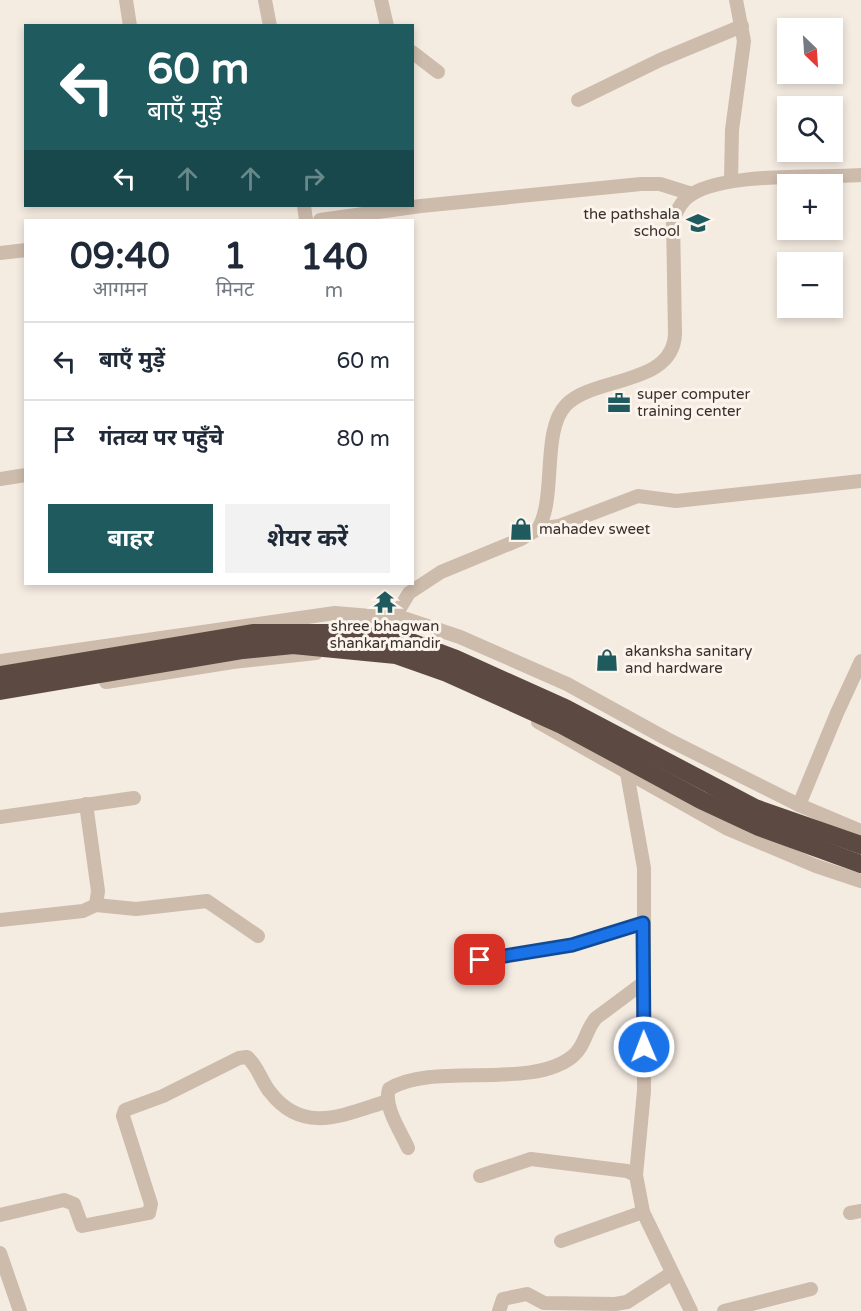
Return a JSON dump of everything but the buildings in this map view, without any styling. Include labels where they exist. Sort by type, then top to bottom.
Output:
[{"type":"highway","points":[[0,675],[254,633],[351,633],[408,641],[456,659],[564,716],[755,808],[861,845]]},
{"type":"highway","points":[[0,691],[243,650],[292,645],[396,655],[564,716],[739,818],[861,864]]},
{"type":"street","points":[[126,0],[130,24]]},
{"type":"street","points":[[265,0],[270,24]]},
{"type":"street","points":[[381,0],[387,24]]},
{"type":"street","points":[[731,182],[732,130],[743,54],[742,26],[736,0]]},
{"type":"street","points":[[578,100],[660,60],[742,26]]},
{"type":"street","points":[[414,54],[438,72]]},
{"type":"street","points":[[538,529],[546,510],[556,424],[566,404],[657,366],[670,355],[675,345],[673,219],[681,203],[692,194],[731,182],[861,175]]},
{"type":"street","points":[[414,207],[641,184],[660,184],[692,194]]},
{"type":"street","points":[[327,219],[414,207]]},
{"type":"street","points":[[0,253],[24,250]]},
{"type":"street","points":[[0,479],[24,475]]},
{"type":"street","points":[[384,659],[397,618],[409,593],[441,572],[521,539],[538,529],[560,526],[638,496],[676,501],[861,481]]},
{"type":"street","points":[[0,661],[335,613],[397,618],[460,637],[567,684],[667,739],[799,805],[861,831]]},
{"type":"street","points":[[0,699],[233,662],[307,654],[384,659],[442,678],[537,722],[726,828],[816,866],[861,881]]},
{"type":"street","points":[[799,805],[861,661]]},
{"type":"street","points":[[627,773],[642,850],[644,1091],[636,1175],[643,1212],[691,1311]]},
{"type":"street","points":[[0,817],[134,798]]},
{"type":"street","points":[[86,804],[98,891],[96,905]]},
{"type":"street","points":[[0,920],[82,910],[96,905],[136,909],[207,901],[258,936]]},
{"type":"street","points":[[408,1148],[388,1101],[389,1089],[418,1079],[531,1072],[565,1062],[580,1048],[590,1025],[596,1018],[643,983]]},
{"type":"street","points":[[0,1215],[64,1200],[74,1204],[82,1226],[149,1213],[151,1204],[123,1116],[125,1110],[163,1096],[239,1058],[247,1057],[252,1061],[263,1083],[277,1101],[303,1116],[327,1119],[388,1101]]},
{"type":"street","points":[[480,1176],[531,1159],[627,1171],[636,1175]]},
{"type":"street","points":[[561,1241],[643,1212]]},
{"type":"street","points":[[0,1252],[20,1311]]},
{"type":"street","points":[[499,1311],[503,1299],[521,1294],[533,1296],[544,1303],[603,1305],[627,1302],[672,1273]]},
{"type":"street","points":[[724,1311],[811,1290]]},
{"type":"lane","points":[[480,960],[572,945],[643,923]]},
{"type":"place","name":"the pathshala school","points":[[698,223]]},
{"type":"place","name":"super computer training center","points":[[619,403]]},
{"type":"place","name":"mahadev sweet","points":[[521,529]]},
{"type":"place","name":"shree bhagwan shankar mandir","points":[[385,602]]},
{"type":"place","name":"akanksha sanitary and hardware","points":[[607,660]]},
{"type":"route","points":[[480,960],[572,945],[643,923],[644,1047]]}]
